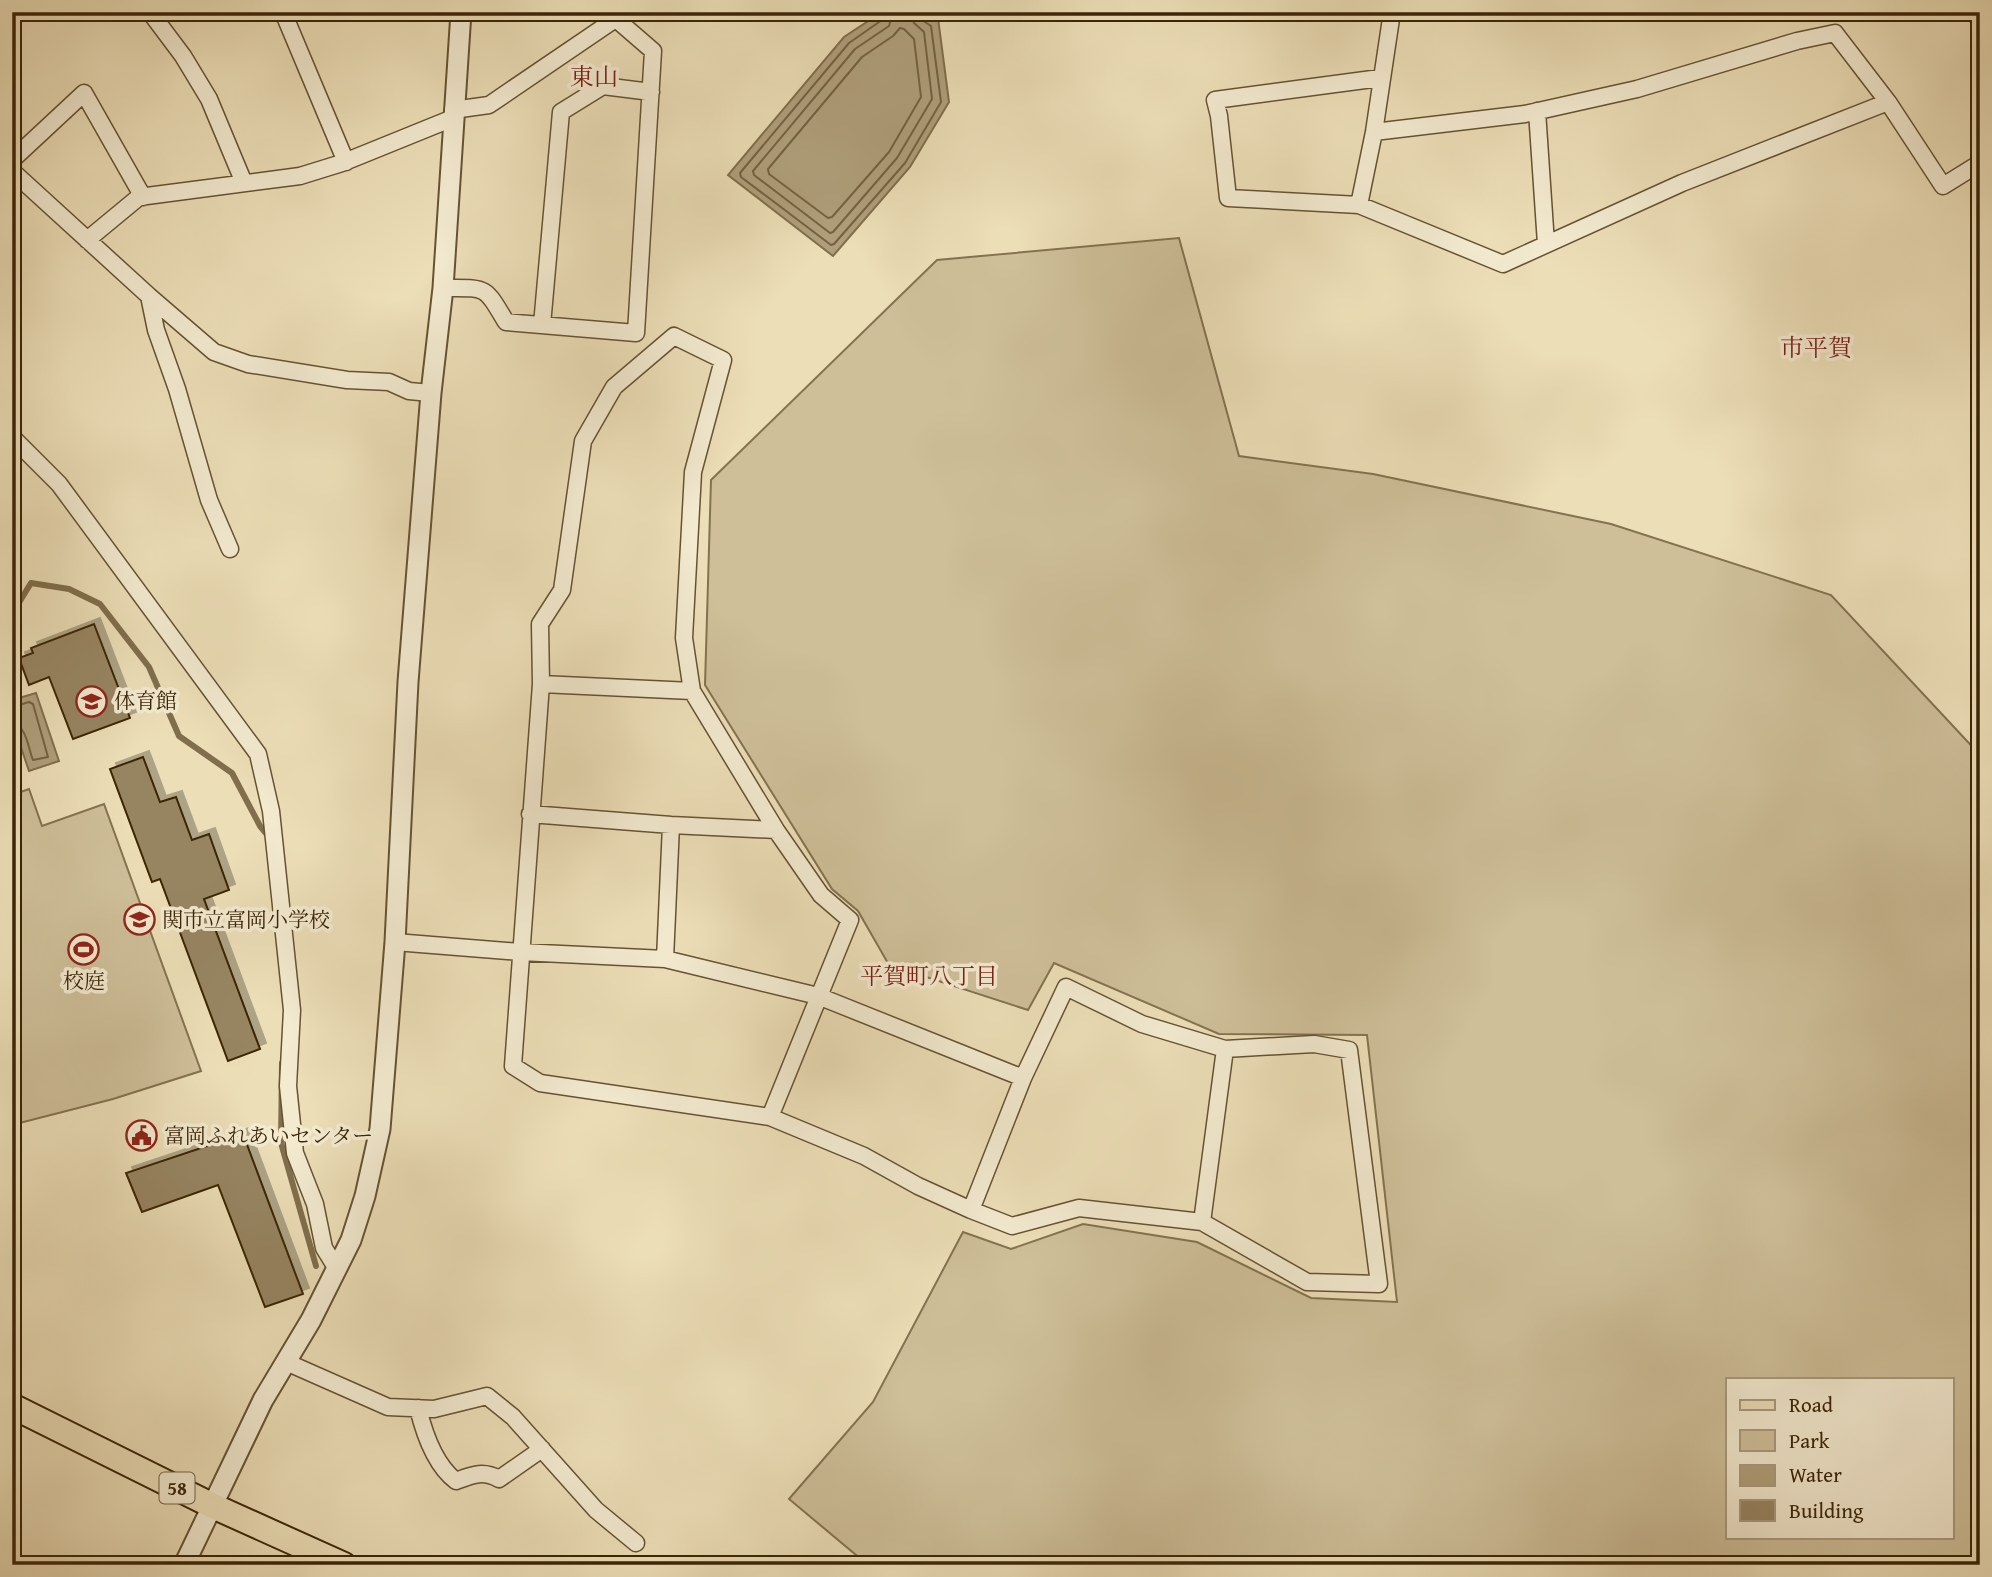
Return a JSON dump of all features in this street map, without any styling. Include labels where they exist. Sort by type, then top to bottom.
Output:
[{"type":"main road","name":"58","points":[[12,1406],[213,1506],[344,1565]]},
{"type":"street","points":[[150,12],[183,56],[209,99],[244,183]]},
{"type":"street","points":[[283,12],[346,162]]},
{"type":"street","points":[[184,1565],[262,1401],[311,1320],[351,1240],[365,1196],[380,1129],[395,942],[408,682],[431,393],[443,288],[461,12]]},
{"type":"street","points":[[1359,205],[1374,132],[1392,12]]},
{"type":"street","points":[[1976,12],[1980,17]]},
{"type":"street","points":[[87,240],[139,197],[300,176],[346,162],[453,114],[489,105],[618,15],[653,51],[636,333],[506,323],[489,293],[476,288],[443,288]]},
{"type":"street","points":[[1374,132],[1537,111],[1637,89],[1797,41],[1835,33],[1888,102],[1943,186],[1980,163]]},
{"type":"street","points":[[1380,78],[1214,100],[1219,116],[1228,198],[1359,205],[1503,264],[1682,184],[1888,102]]},
{"type":"street","points":[[542,326],[561,111],[603,86],[651,92]]},
{"type":"street","points":[[12,160],[84,93],[143,197]]},
{"type":"street","points":[[1537,111],[1546,244]]},
{"type":"street","points":[[12,171],[214,352],[248,364],[347,380],[388,382],[409,391],[431,393]]},
{"type":"street","points":[[149,296],[156,330],[177,389],[209,500],[230,549]]},
{"type":"street","points":[[770,1117],[850,920],[821,895],[776,830],[692,691],[684,638],[693,472],[723,360],[674,336],[614,387],[583,441],[562,590],[540,624],[541,684],[513,1066],[540,1083],[770,1117],[864,1156],[971,1210],[1012,1226],[1079,1208],[1202,1222],[1307,1282],[1379,1284],[1349,1050],[1314,1044],[1225,1049],[1142,1024],[1066,987],[1023,1078],[971,1210]]},
{"type":"street","points":[[12,437],[59,484],[258,754],[271,811],[292,1010],[288,1086],[295,1153],[315,1204],[324,1248],[337,1269]]},
{"type":"street","points":[[541,684],[692,691]]},
{"type":"street","points":[[530,814],[776,830]]},
{"type":"street","points":[[665,959],[671,825]]},
{"type":"street","points":[[395,942],[520,952],[665,959],[818,996],[1023,1078]]},
{"type":"street","points":[[1202,1222],[1225,1049]]},
{"type":"street","points":[[286,1362],[388,1407],[434,1409],[487,1396],[513,1417],[596,1510],[636,1543]]},
{"type":"street","points":[[418,1408],[423,1430],[447,1474],[456,1481],[489,1473],[499,1479],[542,1449]]},
{"type":"green space","points":[[1179,238],[1239,456],[1373,474],[1611,524],[1831,595],[1980,755],[1980,1565],[868,1565],[789,1499],[873,1402],[963,1232],[1011,1249],[1083,1224],[1197,1242],[1311,1298],[1397,1302],[1367,1035],[1219,1034],[1054,963],[1028,1010],[889,965],[858,911],[832,889],[705,685],[711,480],[937,260]]},
{"type":"green space","name":"校庭","points":[[29,789],[42,826],[104,804],[201,1071],[113,1099],[12,1125],[12,795]]},
{"type":"water","points":[[882,12],[916,12],[938,18],[949,102],[910,167],[833,256],[728,175],[844,37]]},
{"type":"water","points":[[36,693],[59,761],[29,771],[12,721],[12,700]]},
{"type":"building","name":"体育館","points":[[94,624],[130,718],[73,739],[49,677],[29,685],[19,658],[33,653],[31,648]]},
{"type":"building","points":[[143,757],[160,802],[176,797],[192,840],[209,834],[229,890],[204,899],[260,1049],[228,1061],[160,879],[152,882],[110,769]]},
{"type":"building","points":[[243,1134],[303,1294],[265,1307],[218,1185],[142,1212],[126,1173]]},
{"type":"waterway","points":[[12,614],[31,583],[69,589],[100,604],[149,667],[179,736],[232,773],[260,826],[269,837]]},
{"type":"waterway","points":[[282,1063],[281,1143],[316,1266]]},
{"type":"place","name":"体育館","points":[[91,701]]},
{"type":"place","name":"関市立富岡小学校","points":[[139,920]]},
{"type":"place","name":"校庭","points":[[84,949]]},
{"type":"place","name":"富岡ふれあいセンター","points":[[141,1136]]},
{"type":"district","name":"東山","points":[[594,77]]},
{"type":"district","name":"市平賀","points":[[1816,348]]},
{"type":"district","name":"平賀町八丁目","points":[[929,976]]}]
